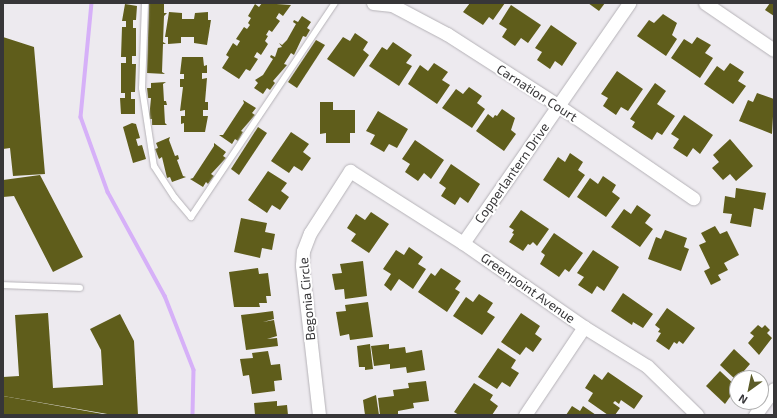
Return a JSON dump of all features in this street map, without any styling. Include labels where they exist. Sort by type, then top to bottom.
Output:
[{"type":"street","name":"Carnation Court","points":[[373,3],[392,5],[447,34],[559,106],[693,198]]},
{"type":"street","name":"Copperlantern Drive","points":[[463,243],[629,3]]},
{"type":"street","points":[[704,3],[774,50]]},
{"type":"street","name":"Greenpoint Avenue","points":[[350,171],[463,243],[584,327],[647,366],[697,415]]},
{"type":"street","name":"Begonia Circle","points":[[319,415],[302,265],[303,251],[310,233],[350,171]]},
{"type":"street","points":[[525,415],[584,327]]},
{"type":"street","points":[[754,415],[774,388]]},
{"type":"lane","points":[[145,3],[142,88],[154,166],[175,198],[191,218],[335,3]]},
{"type":"lane","points":[[3,285],[80,288]]},
{"type":"building","points":[[149,3],[164,3],[164,13],[167,13],[164,16],[163,42],[166,44],[163,44],[162,72],[165,74],[147,73]]},
{"type":"building","points":[[262,3],[291,5],[283,16],[279,13],[276,18],[280,21],[272,32],[269,30],[266,35],[268,36],[265,41],[268,44],[261,55],[257,52],[254,57],[258,59],[250,71],[246,69],[239,79],[222,68],[229,57],[226,55],[233,43],[237,46],[240,41],[236,39],[244,27],[247,29],[250,25],[248,23],[251,18],[248,16],[255,4],[259,7]]},
{"type":"building","points":[[470,3],[505,3],[493,20],[489,17],[483,25],[463,12]]},
{"type":"building","points":[[588,3],[605,3],[599,11]]},
{"type":"building","points":[[770,3],[774,3],[774,16],[765,10]]},
{"type":"building","points":[[125,4],[137,6],[136,20],[133,20],[133,28],[136,28],[136,56],[132,56],[132,64],[136,64],[135,92],[131,92],[131,99],[135,99],[135,114],[121,114],[120,98],[125,98],[125,93],[121,93],[121,63],[126,63],[126,57],[121,57],[122,27],[126,27],[126,21],[122,21]]},
{"type":"building","points":[[511,5],[541,25],[528,43],[521,38],[515,46],[502,37],[507,29],[499,24]]},
{"type":"building","points":[[169,12],[182,13],[182,19],[194,19],[195,13],[208,12],[208,20],[211,20],[207,45],[194,43],[194,37],[181,37],[181,43],[168,44],[168,37],[165,37]]},
{"type":"building","points":[[663,14],[677,23],[672,35],[677,39],[666,56],[637,36],[649,20],[654,23]]},
{"type":"building","points":[[302,16],[311,22],[307,28],[310,30],[306,37],[303,36],[294,55],[291,53],[284,64],[287,65],[273,81],[275,83],[270,90],[267,88],[263,94],[254,88],[258,83],[255,80],[263,75],[273,59],[270,57],[271,55],[275,57],[278,48],[282,47],[279,43],[282,45],[287,40],[296,24],[293,22],[294,20],[298,22]]},
{"type":"building","points":[[551,25],[577,43],[562,66],[555,61],[550,69],[537,60],[542,52],[535,48]]},
{"type":"building","points":[[355,33],[368,42],[363,50],[369,55],[354,77],[327,59],[343,37],[350,41]]},
{"type":"building","points":[[3,37],[34,47],[45,174],[13,176],[10,148],[3,149]]},
{"type":"building","points":[[697,37],[711,45],[705,53],[713,58],[700,78],[671,58],[684,39],[692,44]]},
{"type":"building","points":[[316,40],[325,45],[297,88],[288,82]]},
{"type":"building","points":[[393,42],[412,55],[406,63],[412,66],[399,86],[369,66],[382,47],[387,50]]},
{"type":"building","points":[[182,57],[203,57],[204,66],[207,65],[207,73],[202,73],[202,79],[207,78],[205,102],[208,102],[208,110],[203,110],[203,116],[208,116],[205,132],[184,132],[184,123],[181,124],[181,116],[185,116],[185,110],[180,111],[183,87],[180,87],[180,79],[184,79],[184,74],[180,74]]},
{"type":"building","points":[[434,63],[448,72],[442,80],[450,85],[437,104],[408,84],[420,65],[428,71]]},
{"type":"building","points":[[730,63],[744,72],[738,81],[746,86],[733,104],[704,84],[717,66],[724,71]]},
{"type":"building","points":[[617,71],[643,89],[628,111],[621,107],[616,115],[603,106],[608,98],[601,94]]},
{"type":"building","points":[[166,82],[163,84],[164,101],[166,101],[167,105],[164,105],[165,123],[167,125],[152,125],[152,119],[149,119],[151,98],[148,98],[147,88],[151,88],[151,83]]},
{"type":"building","points":[[655,83],[666,91],[657,104],[675,116],[662,135],[657,132],[652,140],[632,127],[635,122],[630,119]]},
{"type":"building","points":[[469,87],[482,96],[477,103],[485,109],[472,128],[442,108],[456,89],[463,94]]},
{"type":"building","points":[[757,93],[774,99],[772,134],[739,121],[748,100],[753,102]]},
{"type":"building","points":[[243,100],[256,108],[252,113],[255,115],[241,131],[243,132],[238,141],[235,139],[232,144],[219,135],[223,135],[244,103]]},
{"type":"building","points":[[320,102],[333,102],[333,110],[355,110],[355,133],[350,133],[350,143],[326,143],[326,133],[320,134]]},
{"type":"building","points":[[502,109],[515,118],[511,130],[516,134],[504,151],[476,131],[488,114],[493,118],[495,115],[497,116]]},
{"type":"building","points":[[378,111],[408,129],[397,148],[389,144],[384,152],[370,144],[375,135],[366,131]]},
{"type":"building","points":[[684,115],[713,135],[700,154],[693,148],[687,157],[673,148],[679,139],[671,134]]},
{"type":"building","points":[[132,123],[136,124],[140,138],[136,139],[138,146],[142,145],[146,159],[133,163],[123,127]]},
{"type":"building","points":[[258,127],[267,133],[239,175],[231,169]]},
{"type":"building","points":[[291,132],[309,144],[303,152],[311,158],[302,171],[294,166],[289,173],[271,161]]},
{"type":"building","points":[[170,137],[169,140],[175,156],[178,155],[179,159],[177,160],[183,176],[186,177],[172,182],[170,177],[167,178],[162,157],[159,159],[155,149],[158,148],[156,143]]},
{"type":"building","points":[[730,139],[753,166],[736,181],[730,174],[723,180],[712,168],[719,162],[713,155]]},
{"type":"building","points":[[415,140],[444,160],[431,179],[424,173],[418,181],[405,172],[410,164],[402,159]]},
{"type":"building","points":[[214,143],[226,152],[223,156],[226,158],[211,174],[214,176],[208,184],[206,182],[203,187],[190,179],[193,178],[214,146]]},
{"type":"building","points":[[570,153],[583,162],[578,170],[585,175],[569,198],[543,180],[558,157],[565,162]]},
{"type":"building","points":[[451,164],[480,184],[468,203],[460,197],[455,205],[441,196],[446,188],[439,183]]},
{"type":"building","points":[[268,171],[287,183],[281,191],[289,197],[280,210],[272,205],[267,213],[248,200]]},
{"type":"building","points":[[40,175],[83,257],[53,272],[14,196],[3,197],[3,180]]},
{"type":"building","points":[[603,176],[616,185],[612,192],[620,198],[606,217],[577,197],[590,178],[598,184]]},
{"type":"building","points":[[736,188],[766,193],[763,210],[754,208],[751,227],[730,223],[732,214],[723,213],[725,196],[735,198]]},
{"type":"building","points":[[637,205],[651,215],[645,223],[653,229],[640,247],[611,227],[624,209],[631,214]]},
{"type":"building","points":[[521,210],[549,229],[537,246],[533,242],[530,245],[528,244],[523,251],[509,242],[514,234],[512,233],[514,230],[509,227]]},
{"type":"building","points":[[371,212],[389,224],[369,253],[351,241],[356,234],[347,228],[356,214],[365,220]]},
{"type":"building","points":[[241,218],[267,223],[265,232],[275,234],[272,250],[262,248],[260,258],[234,252]]},
{"type":"building","points":[[715,226],[720,234],[727,231],[739,255],[724,263],[728,270],[718,275],[721,280],[711,285],[704,271],[710,268],[699,245],[706,242],[701,233]]},
{"type":"building","points":[[665,230],[687,238],[684,247],[689,249],[681,271],[648,259],[656,237],[661,239]]},
{"type":"building","points":[[554,233],[583,253],[569,272],[565,269],[559,277],[540,264],[545,255],[541,252]]},
{"type":"building","points":[[409,247],[423,257],[418,264],[426,269],[413,289],[399,279],[391,291],[384,285],[391,274],[383,269],[396,250],[404,255]]},
{"type":"building","points":[[593,250],[619,267],[604,291],[597,286],[592,294],[578,285],[584,277],[577,273]]},
{"type":"building","points":[[363,261],[367,296],[345,299],[344,289],[335,290],[332,274],[342,273],[340,264]]},
{"type":"building","points":[[258,268],[259,274],[268,273],[271,296],[266,296],[267,303],[259,303],[260,307],[234,307],[229,272]]},
{"type":"building","points":[[441,268],[461,281],[455,289],[460,292],[447,312],[418,292],[431,273],[435,276]]},
{"type":"building","points":[[623,293],[653,314],[643,328],[633,322],[632,325],[611,311]]},
{"type":"building","points":[[479,294],[493,303],[487,312],[495,317],[482,335],[453,316],[466,297],[473,302]]},
{"type":"building","points":[[368,302],[373,337],[350,340],[349,334],[340,336],[336,312],[346,311],[345,305]]},
{"type":"building","points":[[667,308],[695,328],[683,344],[679,341],[677,344],[674,342],[669,350],[656,341],[661,333],[658,332],[660,329],[655,325]]},
{"type":"building","points":[[273,311],[274,319],[263,322],[274,320],[277,336],[267,339],[277,338],[278,346],[246,350],[241,315]]},
{"type":"building","points":[[48,313],[53,388],[103,385],[101,350],[90,329],[120,314],[134,341],[138,415],[113,415],[3,396],[3,377],[19,376],[15,315]]},
{"type":"building","points":[[521,313],[540,326],[535,334],[542,339],[533,352],[526,347],[520,355],[501,342]]},
{"type":"building","points":[[758,325],[762,328],[765,325],[770,330],[767,333],[772,338],[759,355],[748,343],[754,336],[750,333]]},
{"type":"building","points":[[370,344],[373,369],[365,370],[365,367],[359,367],[357,346]]},
{"type":"building","points":[[389,344],[389,349],[405,347],[406,353],[422,350],[425,370],[407,373],[406,367],[390,369],[390,364],[374,366],[371,346]]},
{"type":"building","points":[[498,348],[516,360],[511,368],[519,373],[510,387],[502,382],[497,389],[478,377]]},
{"type":"building","points":[[734,349],[750,364],[745,370],[729,370],[729,373],[720,365]]},
{"type":"building","points":[[268,351],[271,365],[280,364],[282,380],[274,381],[275,391],[252,394],[249,375],[243,376],[240,359],[253,358],[252,353]]},
{"type":"building","points":[[720,371],[729,379],[729,398],[725,404],[706,386]]},
{"type":"building","points":[[608,372],[643,396],[634,409],[621,400],[619,404],[615,401],[613,403],[620,408],[615,415],[608,415],[588,401],[593,393],[585,388],[594,374],[602,380]]},
{"type":"building","points":[[426,381],[429,401],[413,403],[414,408],[398,411],[398,415],[380,415],[378,398],[394,396],[393,390],[409,388],[408,383]]},
{"type":"building","points":[[474,383],[493,395],[490,400],[498,406],[492,415],[459,415],[454,412]]},
{"type":"building","points":[[376,395],[379,415],[365,415],[363,400]]},
{"type":"building","points":[[3,396],[103,414],[103,415],[3,415]]},
{"type":"building","points":[[277,401],[277,406],[287,405],[288,415],[255,415],[254,403]]},
{"type":"building","points":[[572,406],[580,411],[583,406],[596,415],[566,415]]},
{"type":"waterway","points":[[92,3],[81,117],[108,192],[165,296],[194,370],[193,415]]}]
